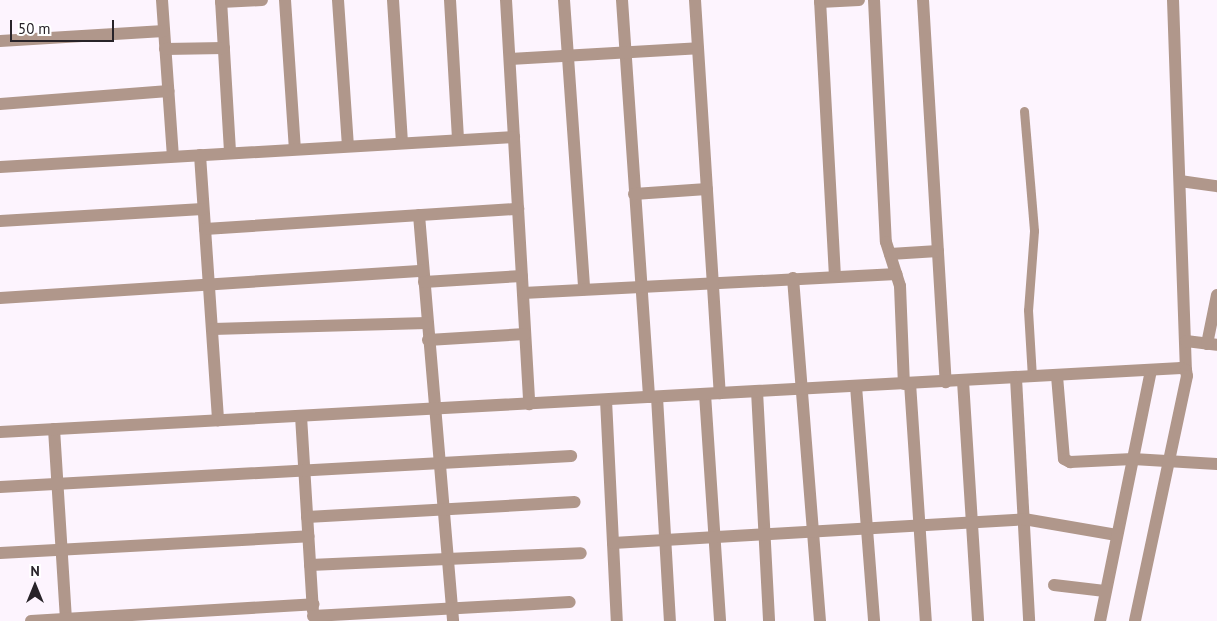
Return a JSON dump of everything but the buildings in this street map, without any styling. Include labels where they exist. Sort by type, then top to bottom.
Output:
[{"type":"street","points":[[162,0],[172,156]]},
{"type":"street","points":[[230,153],[221,1],[262,0]]},
{"type":"street","points":[[285,0],[295,149]]},
{"type":"street","points":[[338,0],[348,146]]},
{"type":"street","points":[[393,0],[402,143]]},
{"type":"street","points":[[450,0],[458,140]]},
{"type":"street","points":[[506,0],[529,404]]},
{"type":"street","points":[[564,0],[584,289]]},
{"type":"street","points":[[622,0],[640,285],[653,397],[666,541],[670,621]]},
{"type":"street","points":[[695,0],[720,394]]},
{"type":"street","points":[[835,276],[820,1],[859,0]]},
{"type":"street","points":[[874,0],[886,242],[897,274],[926,621]]},
{"type":"street","points":[[923,0],[946,382]]},
{"type":"street","points":[[1135,621],[1170,460],[1186,370],[1174,0]]},
{"type":"street","points":[[0,41],[164,31]]},
{"type":"street","points":[[165,49],[224,48]]},
{"type":"street","points":[[510,59],[698,48]]},
{"type":"street","points":[[0,104],[168,91]]},
{"type":"street","points":[[0,167],[514,137]]},
{"type":"street","points":[[200,155],[218,420]]},
{"type":"street","points":[[1180,181],[1217,186]]},
{"type":"street","points":[[634,194],[707,189]]},
{"type":"street","points":[[0,221],[203,209]]},
{"type":"street","points":[[205,229],[518,209]]},
{"type":"street","points":[[419,215],[452,615]]},
{"type":"street","points":[[890,254],[938,252]]},
{"type":"street","points":[[523,293],[713,281],[897,274]]},
{"type":"street","points":[[0,298],[208,285],[423,276],[522,276]]},
{"type":"street","points":[[793,278],[820,621]]},
{"type":"street","points":[[1186,341],[1212,344],[1217,295]]},
{"type":"street","points":[[213,329],[427,323]]},
{"type":"street","points":[[428,340],[525,334]]},
{"type":"street","points":[[0,432],[1151,370],[1186,370]]},
{"type":"street","points":[[1100,621],[1151,370]]},
{"type":"street","points":[[1057,376],[1064,459],[1070,462],[1133,459],[1217,464]]},
{"type":"street","points":[[1016,378],[1029,621]]},
{"type":"street","points":[[962,381],[978,621]]},
{"type":"street","points":[[856,386],[874,621]]},
{"type":"street","points":[[757,391],[769,621]]},
{"type":"street","points":[[705,394],[720,621]]},
{"type":"street","points":[[606,400],[617,621]]},
{"type":"street","points":[[301,416],[313,614]]},
{"type":"street","points":[[54,429],[66,620]]},
{"type":"street","points":[[0,488],[304,469],[572,456]]},
{"type":"street","points":[[307,517],[575,502]]},
{"type":"street","points":[[613,543],[1024,519],[1117,535]]},
{"type":"street","points":[[0,553],[309,536]]},
{"type":"street","points":[[310,565],[581,552]]},
{"type":"street","points":[[1054,585],[1105,591]]},
{"type":"street","points":[[31,621],[313,614],[452,615],[570,602]]},
{"type":"lane","points":[[1024,112],[1034,231],[1028,310],[1032,377]]}]
